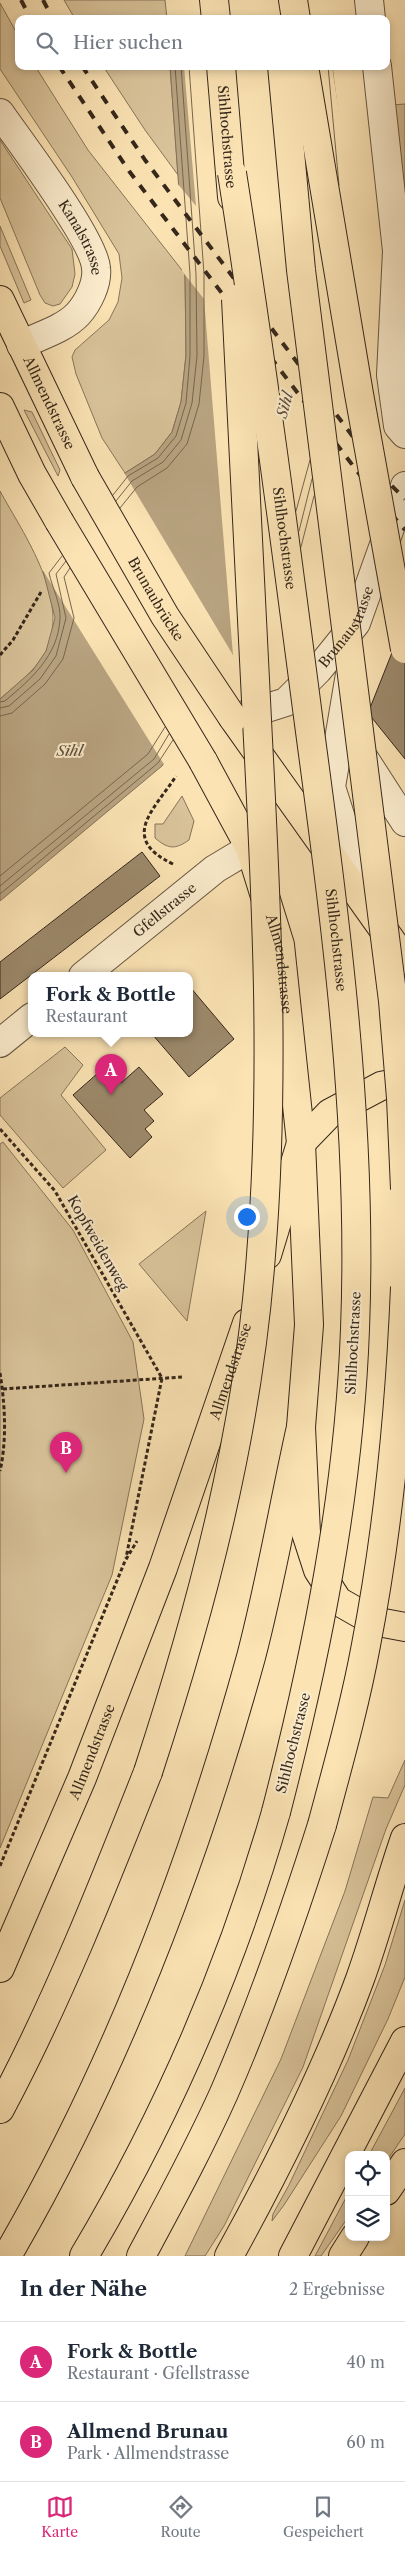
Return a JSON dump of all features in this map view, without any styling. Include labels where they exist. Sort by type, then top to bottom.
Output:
[{"type":"main road","points":[[214,0],[216,15]]},
{"type":"main road","points":[[276,0],[278,15]]},
{"type":"main road","points":[[293,0],[295,15]]},
{"type":"main road","name":"Sihlhochstrasse","points":[[84,2256],[146,2142],[184,2061],[224,1964],[262,1859],[276,1812],[309,1678],[326,1596],[339,1511],[349,1422],[355,1330],[357,1239],[354,1142],[349,1058],[331,885],[266,394],[232,173],[221,70]]},
{"type":"main road","points":[[282,70],[301,270],[393,1001],[401,1098],[405,1189]]},
{"type":"main road","points":[[305,70],[359,394],[405,649]]},
{"type":"main road","points":[[0,2109],[50,2008],[88,1924],[148,1772],[194,1627],[220,1520],[246,1385],[263,1230],[268,1109],[267,916],[233,240],[232,173]]},
{"type":"main road","name":"Allmendstrasse","points":[[0,300],[85,477]]},
{"type":"main road","name":"Allmendstrasse","points":[[0,407],[32,474],[203,760],[250,848],[280,945],[301,1143],[245,1330],[163,1568],[82,1778],[0,1968]]},
{"type":"main road","name":"Brunaubrücke","points":[[85,477],[165,616],[233,718]]},
{"type":"main road","points":[[233,718],[405,960]]},
{"type":"main road","points":[[405,1081],[382,1086],[330,1114],[301,1143],[309,1325],[301,1427],[306,1533],[318,1570],[338,1601],[373,1621],[405,1627]]},
{"type":"main road","points":[[141,2256],[182,2180],[231,2076],[290,1925],[322,1825],[366,1646],[383,1549],[399,1404],[405,1287]]},
{"type":"main road","points":[[7,2256],[103,2069],[174,1900],[208,1802],[251,1655],[301,1427]]},
{"type":"main road","points":[[228,2256],[281,2158],[339,2029],[366,1962],[405,1838]]},
{"type":"main road","points":[[348,2151],[405,2040]]},
{"type":"main road","points":[[276,2256],[345,2156]]},
{"type":"main road","points":[[293,2256],[345,2157]]},
{"type":"main road","points":[[390,2185],[405,2163]]},
{"type":"main road","points":[[343,2256],[353,2241]]},
{"type":"street","points":[[369,0],[371,15]]},
{"type":"street","points":[[377,70],[396,251],[391,375],[398,426],[405,434]]},
{"type":"street","name":"Kanalstrasse","points":[[0,113],[88,242],[96,269],[92,292],[78,314],[21,345]]},
{"type":"street","name":"Brunaustrasse","points":[[233,718],[286,702],[318,670],[356,623],[405,486]]},
{"type":"street","points":[[356,623],[350,679],[340,722],[331,787],[371,914]]},
{"type":"street","points":[[340,722],[405,822]]},
{"type":"street","name":"Gfellstrasse","points":[[89,972],[215,869],[250,848]]},
{"type":"street","points":[[0,1043],[28,1020]]},
{"type":"path","points":[[0,655],[13,640],[41,592]]},
{"type":"path","name":"Kopfweidenweg","points":[[0,1130],[55,1190],[162,1378]]},
{"type":"path","points":[[0,1373],[3,1389],[4,1455],[0,1471]]},
{"type":"path","points":[[3,1389],[182,1377]]},
{"type":"path","points":[[125,1561],[162,1378]]},
{"type":"path","points":[[0,1866],[125,1561],[140,1536]]},
{"type":"shaded area","points":[[64,0],[165,0],[167,15],[73,15]]},
{"type":"shaded area","points":[[0,3],[15,30],[15,70],[38,70],[88,150],[185,274],[186,355],[181,402],[172,432],[155,454],[125,473],[102,438],[76,374],[72,357],[75,350],[109,320],[118,302],[122,278],[119,254],[72,177],[0,69]]},
{"type":"shaded area","points":[[106,70],[170,70],[178,175],[145,130]]},
{"type":"shaded area","points":[[405,104],[405,189],[392,105]]},
{"type":"shaded area","points":[[0,140],[72,249],[75,274],[72,287],[60,304],[53,306],[45,303],[40,295],[0,198]]},
{"type":"shaded area","points":[[0,226],[31,300],[24,303],[0,246]]},
{"type":"shaded area","points":[[24,410],[32,412],[60,470],[58,476]]},
{"type":"shaded area","points":[[0,491],[42,569],[53,612],[52,633],[41,660],[0,699]]},
{"type":"shaded area","points":[[182,796],[194,821],[189,840],[176,847],[172,847],[155,838],[155,824],[163,824]]},
{"type":"shaded area","points":[[65,1047],[83,1065],[61,1095],[106,1150],[63,1188],[0,1115],[0,1098]]},
{"type":"shaded area","points":[[3,1142],[73,1230],[133,1342],[144,1419],[112,1575],[0,1848],[0,1144]]},
{"type":"shaded area","points":[[206,1211],[187,1321],[139,1264]]},
{"type":"shaded area","points":[[405,1760],[405,1785],[386,1829],[303,2067],[224,2226],[205,2256],[185,2256],[281,2059],[345,1891],[373,1797],[388,1798]]},
{"type":"shaded area","points":[[405,1900],[405,1977],[388,2019],[341,2116],[272,2221],[273,2214],[289,2185],[348,2060],[385,1965]]},
{"type":"shaded area","points":[[405,2088],[405,2134],[390,2156],[390,2151],[371,2151]]},
{"type":"shaded area","points":[[345,2200],[345,2222],[321,2256],[315,2256]]},
{"type":"water","name":"Sihl","points":[[170,70],[333,70],[341,136],[238,646],[162,766],[0,901],[0,699],[33,670],[46,651],[55,618],[43,571],[125,473],[155,454],[172,432],[181,402],[186,355],[185,274]]},
{"type":"pier","points":[[179,0],[323,0],[325,15],[180,15]]},
{"type":"pier","points":[[184,70],[333,70],[344,146],[359,357],[305,559],[240,647],[165,766],[42,569],[123,471],[233,655],[204,299],[182,271],[177,183],[196,206]]},
{"type":"building","points":[[405,620],[405,759],[368,713]]},
{"type":"building","points":[[142,852],[160,876],[35,972],[28,972],[28,977],[0,999],[0,962]]},
{"type":"building","points":[[193,991],[234,1039],[189,1077],[155,1037],[193,1037]]},
{"type":"building","points":[[106,1066],[121,1083],[139,1067],[163,1094],[144,1110],[154,1121],[145,1129],[152,1137],[130,1158],[73,1095]]},
{"type":"railway","points":[[21,0],[29,15]]},
{"type":"railway","points":[[43,0],[51,15]]},
{"type":"railway","points":[[62,70],[129,171],[376,496],[405,530]]},
{"type":"railway","points":[[85,70],[145,160],[384,478],[405,499]]},
{"type":"place","name":"Fork & Bottle","points":[[111,1095]]},
{"type":"place","name":"Allmend Brunau","points":[[66,1473]]}]
